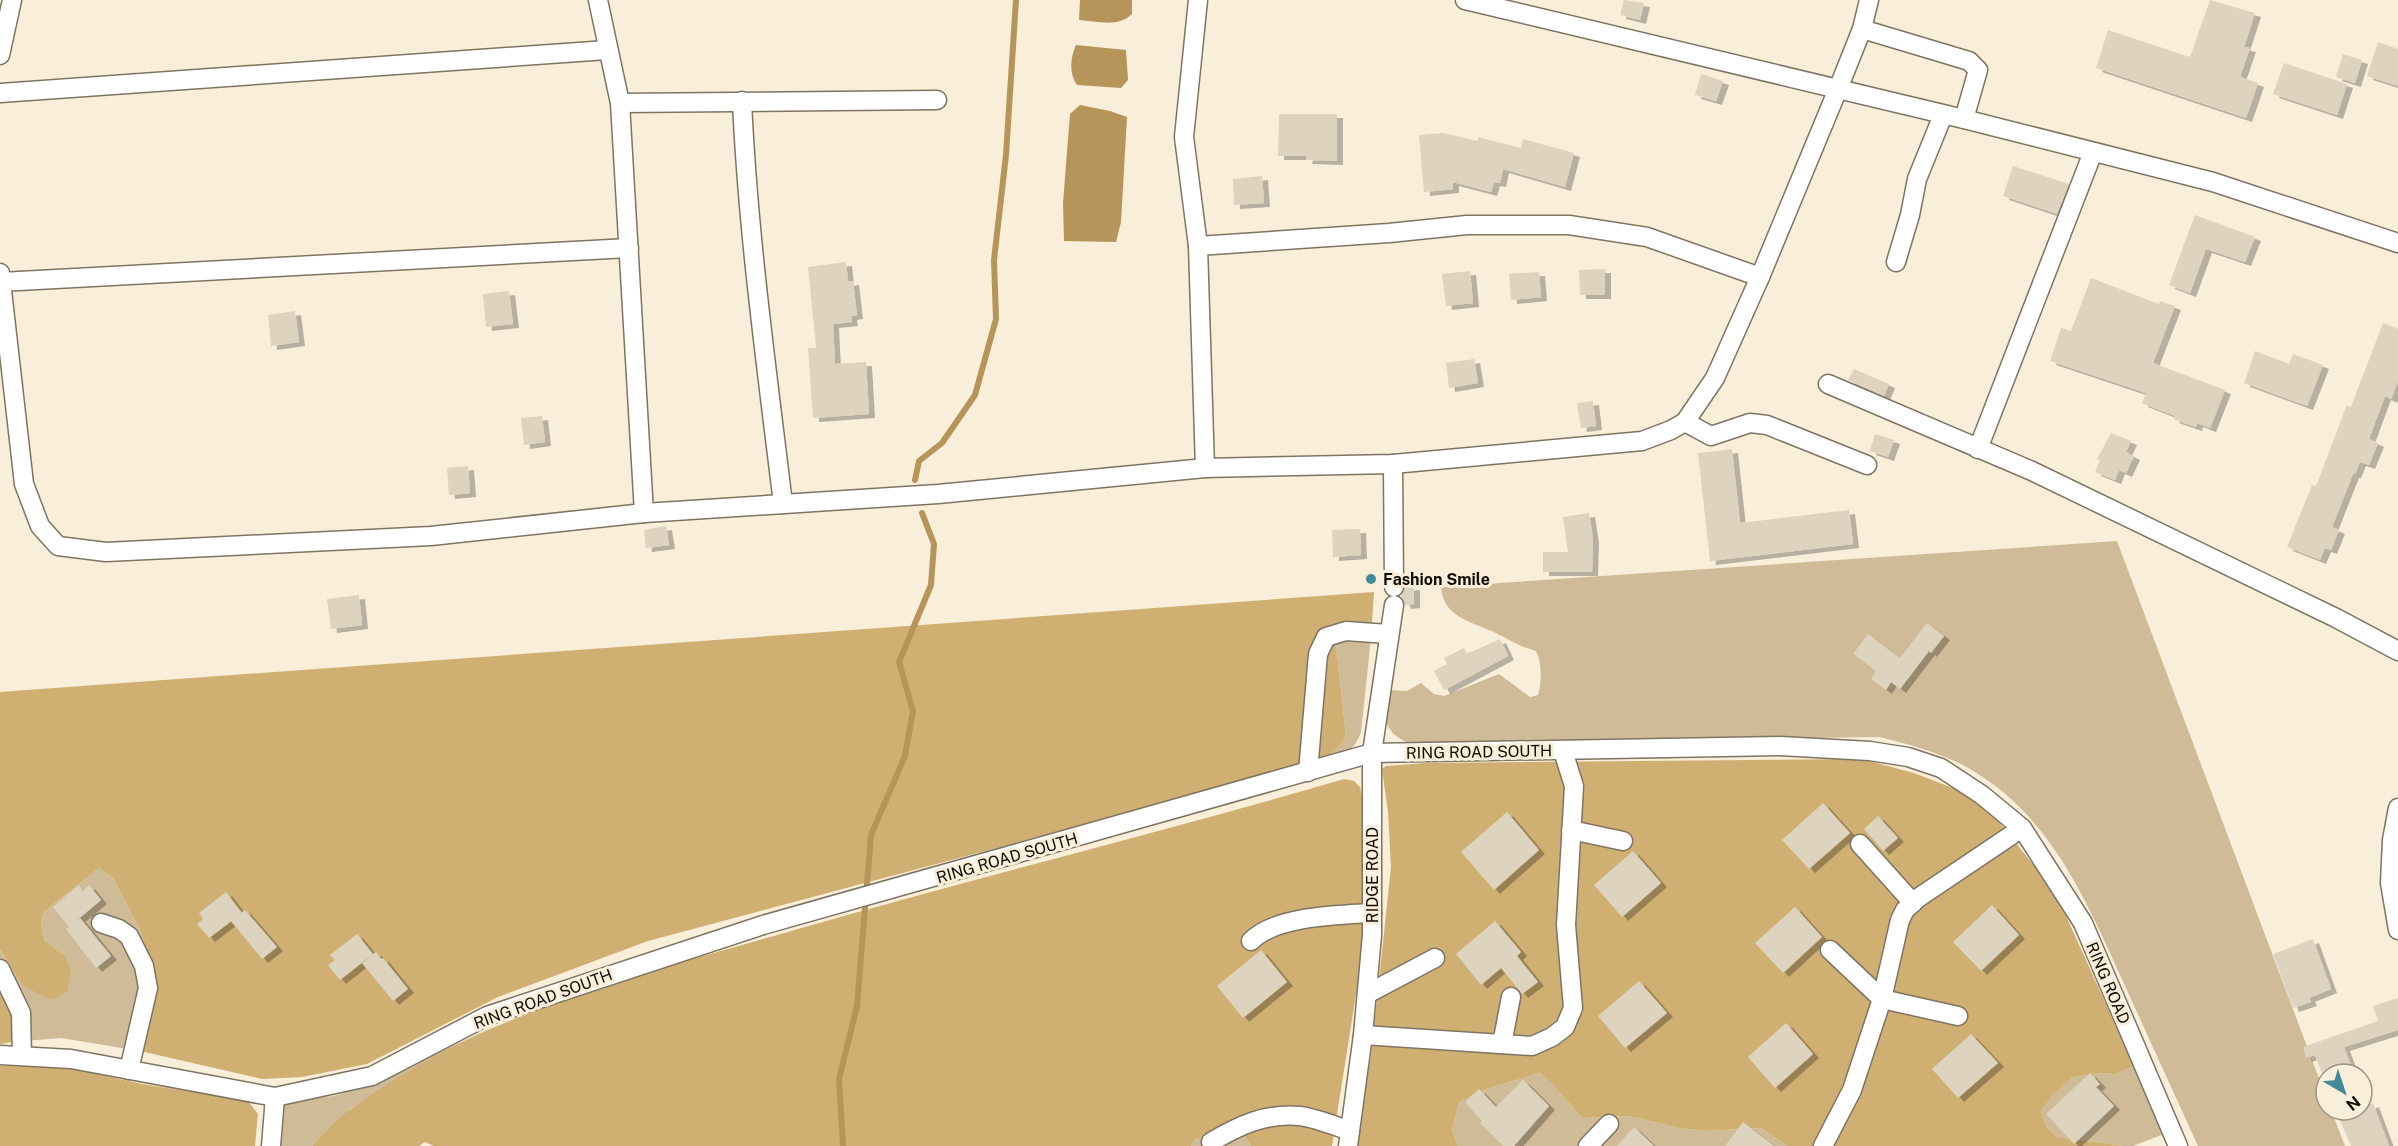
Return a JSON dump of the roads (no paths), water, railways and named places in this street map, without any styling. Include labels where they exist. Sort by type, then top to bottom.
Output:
[{"type":"street","points":[[0,55],[12,0]]},
{"type":"street","points":[[597,0],[620,103],[644,513]]},
{"type":"street","points":[[1198,0],[1184,137],[1198,246],[1205,468]]},
{"type":"street","points":[[1465,0],[1964,119],[2213,183],[2398,243]]},
{"type":"street","points":[[0,273],[24,484],[40,526],[58,546],[106,552],[431,536],[644,513],[938,494],[1205,468],[1393,464],[1642,441],[1685,422],[1715,378],[1760,277],[1838,89],[1862,29],[1869,0]]},
{"type":"street","points":[[1862,29],[1969,61],[1978,70],[1964,119]]},
{"type":"street","points":[[0,93],[607,50]]},
{"type":"street","points":[[620,103],[937,100]]},
{"type":"street","points":[[742,101],[755,284],[766,347],[783,504]]},
{"type":"street","points":[[1896,262],[1910,215],[1917,179],[1943,115]]},
{"type":"street","points":[[1978,449],[2093,152]]},
{"type":"street","points":[[1198,246],[1389,233],[1467,225],[1569,225],[1647,237],[1760,277]]},
{"type":"street","points":[[0,282],[629,248]]},
{"type":"street","points":[[1828,384],[2042,476],[2325,613],[2398,651]]},
{"type":"street","points":[[1685,422],[1711,436],[1750,423],[1767,424],[1867,465]]},
{"type":"street","name":"RIDGE ROAD","points":[[1349,1139],[1363,1035],[1372,913],[1372,753],[1394,596],[1393,464]]},
{"type":"street","points":[[1308,772],[1318,654],[1326,637],[1346,631],[1388,634]]},
{"type":"street","name":"RING ROAD SOUTH","points":[[0,1055],[71,1059],[275,1097],[372,1076],[487,1016],[763,926],[1372,753],[1780,746],[1879,752],[1908,757],[1941,768],[1982,795],[2022,828]]},
{"type":"street","points":[[1363,1035],[1532,1046],[1552,1037],[1565,1027],[1573,1008],[1566,925],[1574,786],[1563,751]]},
{"type":"street","points":[[2398,808],[2392,840],[2390,883],[2398,930]]},
{"type":"street","points":[[1823,1146],[1852,1090],[1882,999],[1895,931],[1905,910],[2022,828]]},
{"type":"street","name":"RING ROAD","points":[[2022,828],[2083,923],[2178,1146]]},
{"type":"street","points":[[1571,830],[1623,841]]},
{"type":"street","points":[[1860,844],[1913,903]]},
{"type":"street","points":[[1251,940],[1275,926],[1336,915],[1372,913]]},
{"type":"street","points":[[100,923],[119,929],[129,936],[144,966],[148,988],[129,1070]]},
{"type":"street","points":[[1830,950],[1882,999],[1958,1016]]},
{"type":"street","points":[[1366,994],[1435,958]]},
{"type":"street","points":[[0,969],[21,1013],[22,1056]]},
{"type":"street","points":[[1502,1044],[1511,997]]},
{"type":"street","points":[[271,1146],[275,1097]]},
{"type":"street","points":[[1211,1142],[1242,1124],[1261,1119],[1301,1116],[1349,1139]]},
{"type":"street","points":[[1588,1146],[1609,1124]]},
{"type":"waterway","points":[[915,480],[919,461],[942,443],[975,395],[996,319],[994,260],[1006,155],[1016,0]]},
{"type":"waterway","points":[[843,1146],[839,1079],[857,1006],[871,835],[905,756],[913,711],[899,662],[931,585],[934,544],[922,513]]},
{"type":"place","name":"Fashion Smile","points":[[1371,579]]}]
